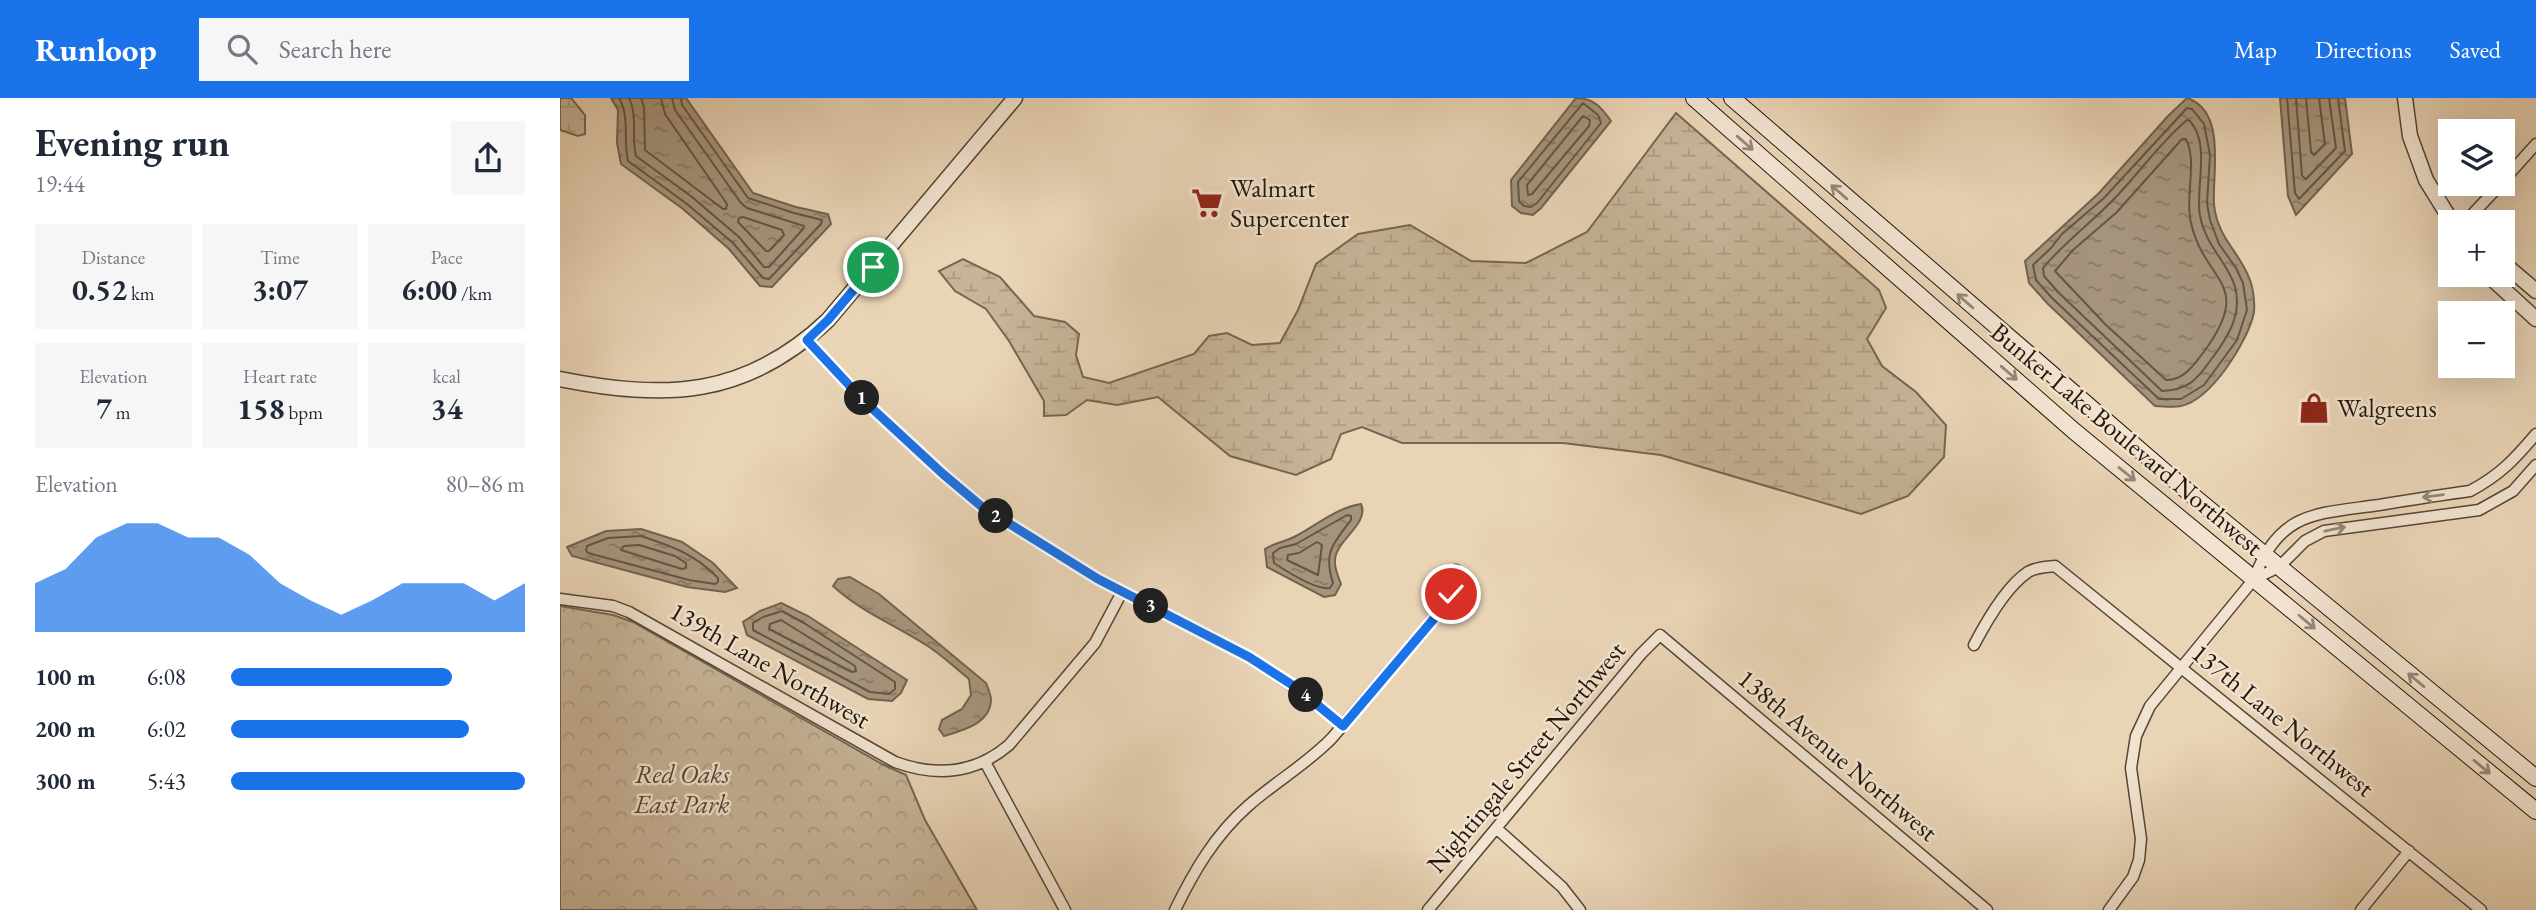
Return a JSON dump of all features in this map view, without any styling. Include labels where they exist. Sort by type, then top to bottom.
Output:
[{"type":"main road","name":"Bunker Lake Boulevard Northwest","points":[[1693,98],[2074,431],[2536,811]]},
{"type":"main road","name":"Bunker Lake Boulevard Northwest","points":[[1732,98],[2120,434],[2536,778]]},
{"type":"street","points":[[560,379],[624,390],[676,391],[704,387],[756,371],[807,340],[828,320],[1015,98]]},
{"type":"street","points":[[2405,98],[2410,136],[2426,180],[2445,210]]},
{"type":"street","points":[[2515,168],[2536,144]]},
{"type":"street","points":[[2476,210],[2490,196]]},
{"type":"street","points":[[2515,273],[2536,291]]},
{"type":"street","points":[[2501,287],[2536,319]]},
{"type":"street","points":[[807,340],[839,376],[963,492],[1015,529],[1122,592],[1249,657],[1297,688],[1343,726]]},
{"type":"street","points":[[2109,910],[2133,877],[2139,860],[2141,839],[2131,768],[2136,736],[2150,706],[2254,579],[2263,554],[2283,532],[2307,516],[2470,491],[2490,481],[2508,467],[2536,434]]},
{"type":"street","points":[[2254,579],[2279,567],[2305,541],[2324,531],[2479,510],[2513,491],[2536,464]]},
{"type":"street","name":"137th Lane Northwest","points":[[1974,645],[1987,621],[2020,579],[2036,569],[2055,566],[2481,910]]},
{"type":"street","points":[[1175,910],[1198,866],[1236,817],[1315,755],[1443,608],[1451,594],[1456,570]]},
{"type":"street","name":"139th Lane Northwest","points":[[560,599],[613,606],[636,615],[895,762],[926,771],[957,771],[985,762],[1009,745],[1096,643],[1122,592]]},
{"type":"street","name":"Nightingale Street Northwest","points":[[1428,910],[1641,654],[1660,635]]},
{"type":"street","name":"138th Avenue Northwest","points":[[1660,635],[1987,910]]},
{"type":"street","points":[[985,762],[1065,910]]},
{"type":"street","points":[[1496,828],[1554,879],[1580,910]]},
{"type":"street","points":[[2361,910],[2409,851]]},
{"type":"green space","points":[[560,98],[571,98],[585,115],[585,134],[578,136],[560,130]]},
{"type":"green space","points":[[1676,113],[1879,290],[1886,308],[1867,339],[1882,366],[1916,392],[1946,425],[1944,457],[1908,496],[1861,514],[1661,455],[1563,443],[1402,443],[1362,427],[1341,434],[1331,459],[1296,475],[1230,456],[1158,397],[1117,405],[1087,400],[1066,415],[1044,416],[1044,401],[1009,341],[986,309],[955,291],[939,271],[963,259],[1000,277],[1034,316],[1065,322],[1079,334],[1076,355],[1083,377],[1109,383],[1194,354],[1209,336],[1227,333],[1252,345],[1280,343],[1298,310],[1316,264],[1358,234],[1410,225],[1471,261],[1526,263],[1587,232]]},
{"type":"green space","name":"Red Oaks East Park","points":[[560,606],[613,615],[633,622],[882,764],[906,775],[925,820],[977,910],[560,910]]},
{"type":"water","points":[[611,98],[686,98],[753,193],[828,214],[831,224],[772,287],[760,286],[729,249],[683,209],[621,164],[617,143],[618,110]]},
{"type":"water","points":[[1576,98],[1596,104],[1611,121],[1541,208],[1533,215],[1521,213],[1512,206],[1511,180]]},
{"type":"water","points":[[2187,98],[2200,105],[2213,129],[2216,216],[2224,236],[2250,280],[2254,312],[2237,352],[2204,393],[2181,406],[2155,406],[2029,283],[2025,261],[2099,193]]},
{"type":"water","points":[[2280,98],[2345,98],[2352,154],[2296,215],[2288,196]]},
{"type":"water","points":[[1361,504],[1363,510],[1359,523],[1340,546],[1336,556],[1336,568],[1341,584],[1335,595],[1324,597],[1267,567],[1265,549],[1296,536],[1335,513]]},
{"type":"water","points":[[641,529],[682,542],[713,563],[737,588],[725,592],[687,587],[572,556],[567,547],[606,531]]},
{"type":"water","points":[[850,577],[879,594],[986,683],[991,700],[986,715],[981,720],[944,736],[939,729],[942,720],[962,709],[971,695],[969,679],[932,649],[866,610],[833,586],[838,579]]},
{"type":"water","points":[[781,603],[808,616],[907,680],[901,693],[892,701],[868,699],[747,635],[743,622],[760,611]]},
{"type":"place","name":"Walmart Supercenter","points":[[1207,203]]},
{"type":"place","name":"Walgreens","points":[[2314,408]]},
{"type":"route","points":[[873,267],[828,320],[807,340],[839,376],[981,506],[1098,579],[1249,657],[1297,688],[1343,726],[1443,608],[1451,594]]}]
